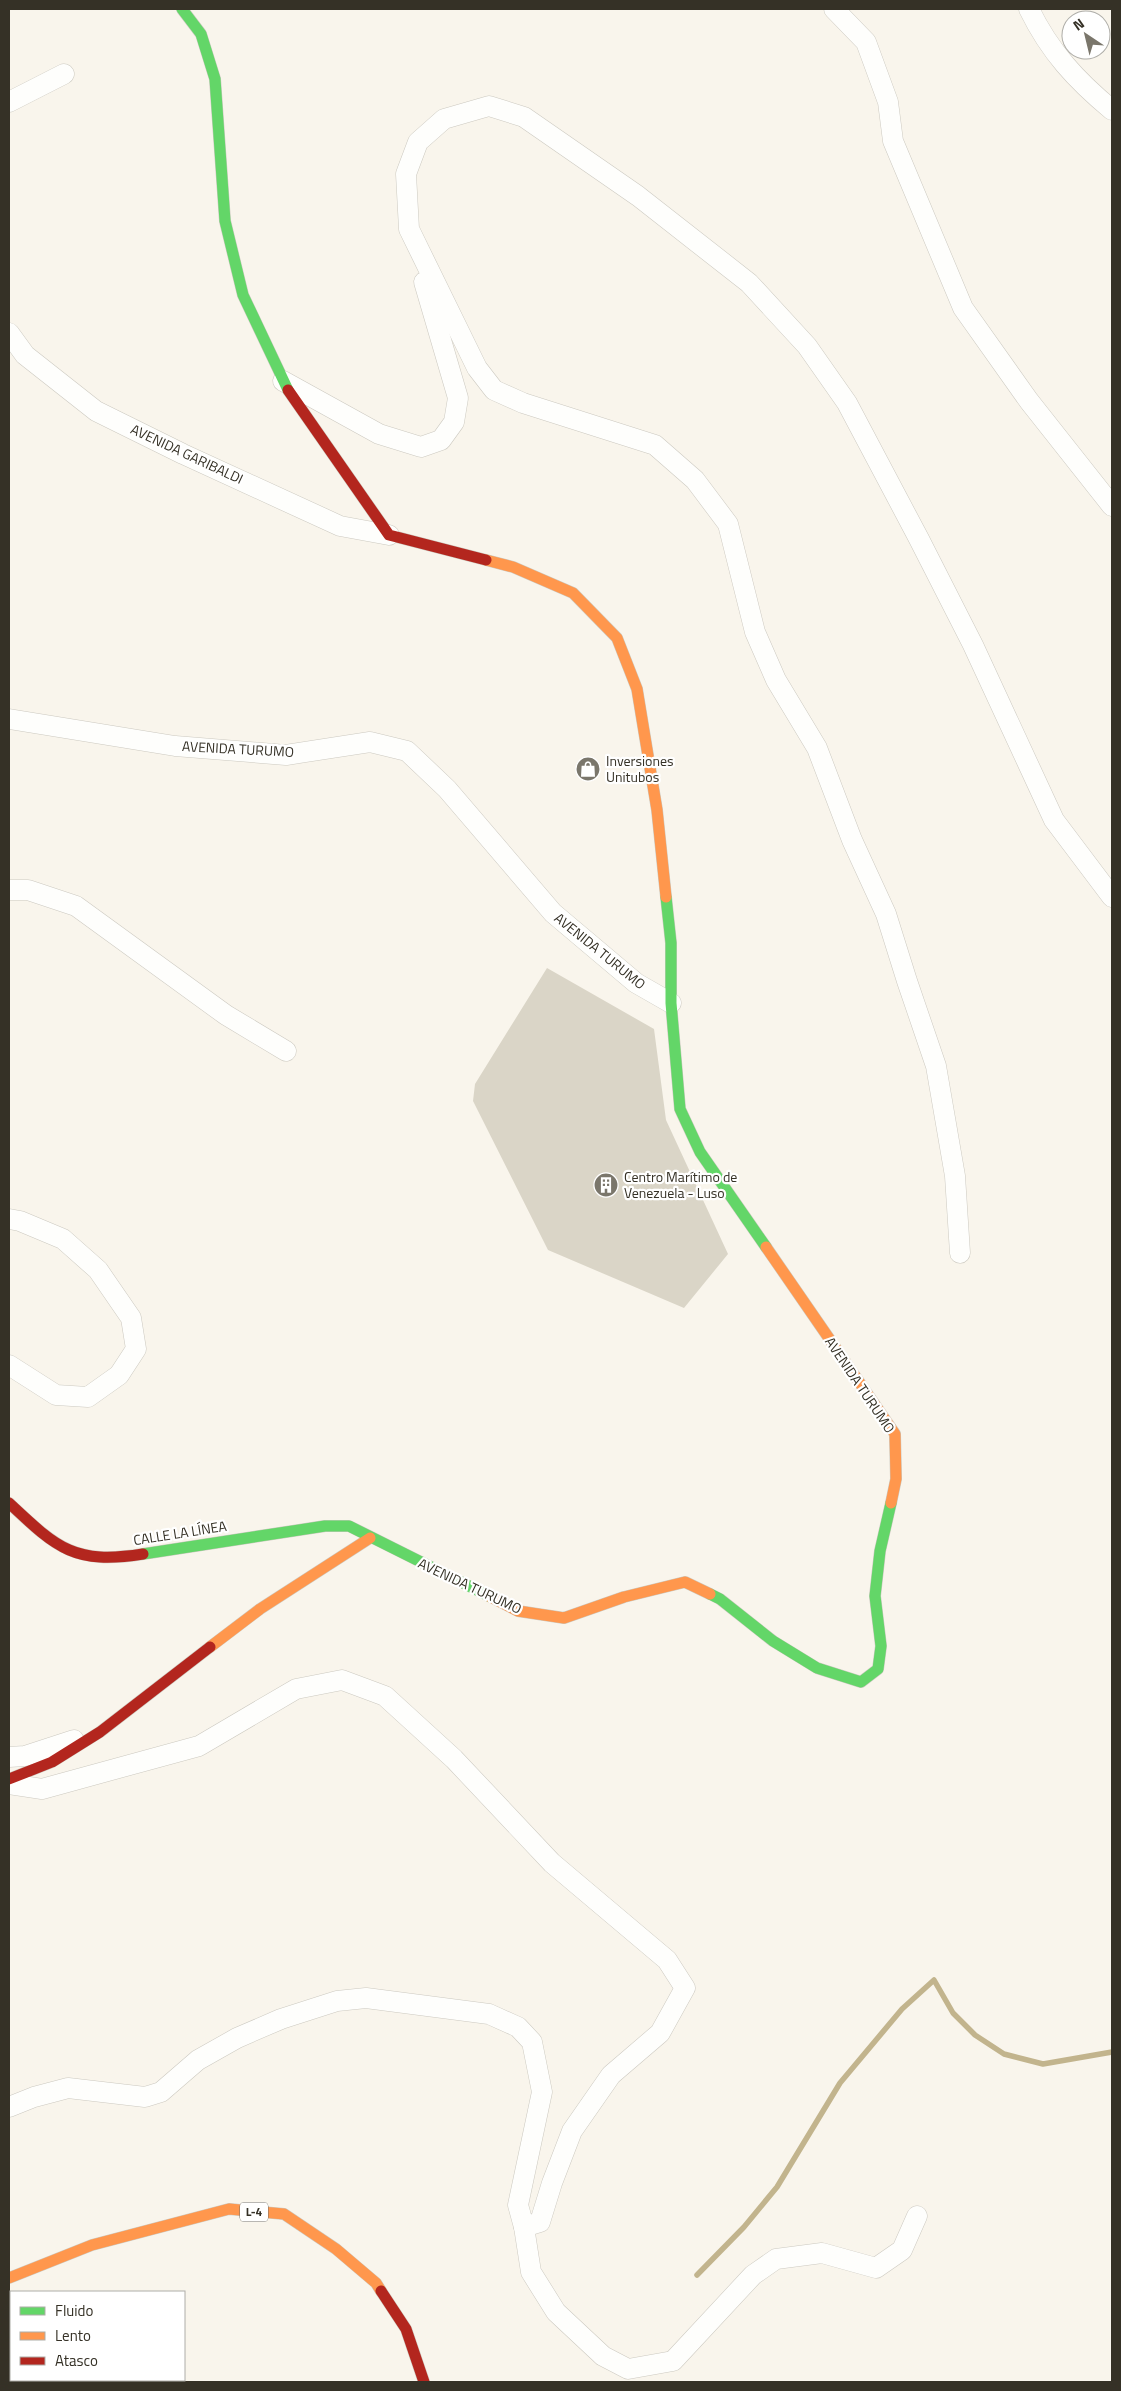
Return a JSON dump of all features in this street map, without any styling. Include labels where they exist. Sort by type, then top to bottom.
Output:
[{"type":"street","points":[[182,9],[201,34],[215,78],[225,221],[243,295],[282,380],[389,535],[513,567],[573,593],[618,638],[637,688],[656,810],[671,943],[671,1002]]},
{"type":"street","points":[[834,9],[866,42],[888,102],[893,141],[963,308],[1030,400],[1112,506]]},
{"type":"street","points":[[1029,9],[1058,59],[1084,87],[1112,110]]},
{"type":"street","points":[[9,102],[64,74]]},
{"type":"street","points":[[282,380],[379,434],[421,447],[441,440],[454,422],[458,398],[409,229],[406,174],[418,142],[444,118],[488,106],[524,117],[638,196],[748,283],[807,346],[846,403],[973,645],[1054,820],[1112,897]]},
{"type":"street","points":[[409,229],[477,368],[494,390],[523,403],[655,446],[695,480],[728,524],[755,632],[776,680],[817,748],[852,840],[886,914],[906,982],[936,1066],[955,1176],[960,1253]]},
{"type":"street","name":"AVENIDA GARIBALDI","points":[[9,332],[25,354],[96,411],[183,454],[340,526],[389,535]]},
{"type":"street","name":"AVENIDA TURUMO","points":[[9,719],[175,746],[286,755],[370,742],[407,751],[447,789],[553,913],[636,983],[671,1002],[680,1109],[700,1152],[895,1434],[896,1479],[880,1551],[876,1596],[881,1646],[878,1669],[861,1682],[817,1668],[773,1641],[720,1599],[685,1582],[624,1598],[564,1618],[518,1611],[370,1538]]},
{"type":"street","points":[[9,890],[28,890],[76,906],[226,1015],[286,1051]]},
{"type":"street","points":[[9,1218],[63,1240],[98,1270],[131,1318],[136,1349],[119,1375],[88,1397],[56,1395],[9,1365]]},
{"type":"street","name":"CALLE LA LÍNEA","points":[[9,1503],[50,1540],[75,1554],[100,1557],[130,1556],[325,1526],[348,1526],[370,1538]]},
{"type":"street","points":[[9,1779],[52,1762],[100,1732],[260,1609],[370,1538]]},
{"type":"street","points":[[9,1784],[42,1789],[199,1746],[296,1689],[342,1680],[385,1696],[454,1759],[552,1863],[667,1960],[685,1988],[660,2033],[612,2075],[572,2131],[540,2222],[524,2227]]},
{"type":"street","points":[[9,1757],[26,1756],[100,1732]]},
{"type":"street","points":[[9,2107],[34,2097],[68,2088],[145,2097],[161,2092],[198,2060],[237,2038],[281,2019],[337,2001],[366,1998],[489,2014],[518,2027],[532,2042],[542,2092],[518,2205],[524,2227],[531,2272],[556,2312],[603,2356],[628,2369],[673,2361],[753,2275],[776,2258],[822,2253],[876,2268],[902,2250],[917,2216]]},
{"type":"street","name":"L-4","points":[[9,2278],[92,2245],[229,2209],[284,2214],[336,2249],[376,2283],[406,2329],[424,2382]]},
{"type":"building","name":"Centro Marítimo de Venezuela - Luso","points":[[547,968],[654,1029],[666,1120],[728,1254],[684,1308],[548,1250],[473,1101],[475,1084]]},
{"type":"waterway","points":[[697,2275],[744,2227],[777,2187],[840,2083],[902,2009],[934,1980],[953,2013],[975,2035],[1004,2054],[1043,2064],[1112,2052]]},
{"type":"traffic: fast","points":[[182,9],[201,34],[215,79],[225,221],[243,295],[288,390]]},
{"type":"traffic: fast","points":[[666,897],[671,943],[671,1003],[680,1109],[700,1152],[766,1247]]},
{"type":"traffic: fast","points":[[710,1594],[720,1599],[773,1641],[817,1668],[861,1682],[878,1669],[881,1646],[875,1596],[880,1551],[891,1503]]},
{"type":"traffic: fast","points":[[143,1554],[325,1526],[349,1526],[489,1596]]},
{"type":"traffic: slow","points":[[486,560],[513,567],[573,593],[617,638],[637,689],[657,810],[666,897]]},
{"type":"traffic: slow","points":[[766,1247],[895,1434],[896,1479],[891,1503]]},
{"type":"traffic: slow","points":[[210,1647],[260,1609],[370,1538]]},
{"type":"traffic: slow","points":[[489,1596],[518,1611],[564,1618],[624,1597],[685,1582],[710,1594]]},
{"type":"traffic: slow","points":[[9,2278],[92,2245],[229,2209],[284,2214],[336,2249],[376,2283],[381,2291]]},
{"type":"traffic: jam","points":[[288,390],[389,535],[486,560]]},
{"type":"traffic: jam","points":[[9,1503],[40,1532],[68,1550],[83,1555],[100,1557],[143,1554]]},
{"type":"traffic: jam","points":[[9,1779],[52,1762],[100,1732],[210,1647]]},
{"type":"traffic: jam","points":[[381,2291],[406,2329],[424,2382]]},
{"type":"place","name":"Inversiones Unitubos","points":[[588,769]]},
{"type":"place","name":"Centro Marítimo de Venezuela - Luso","points":[[606,1185]]}]
